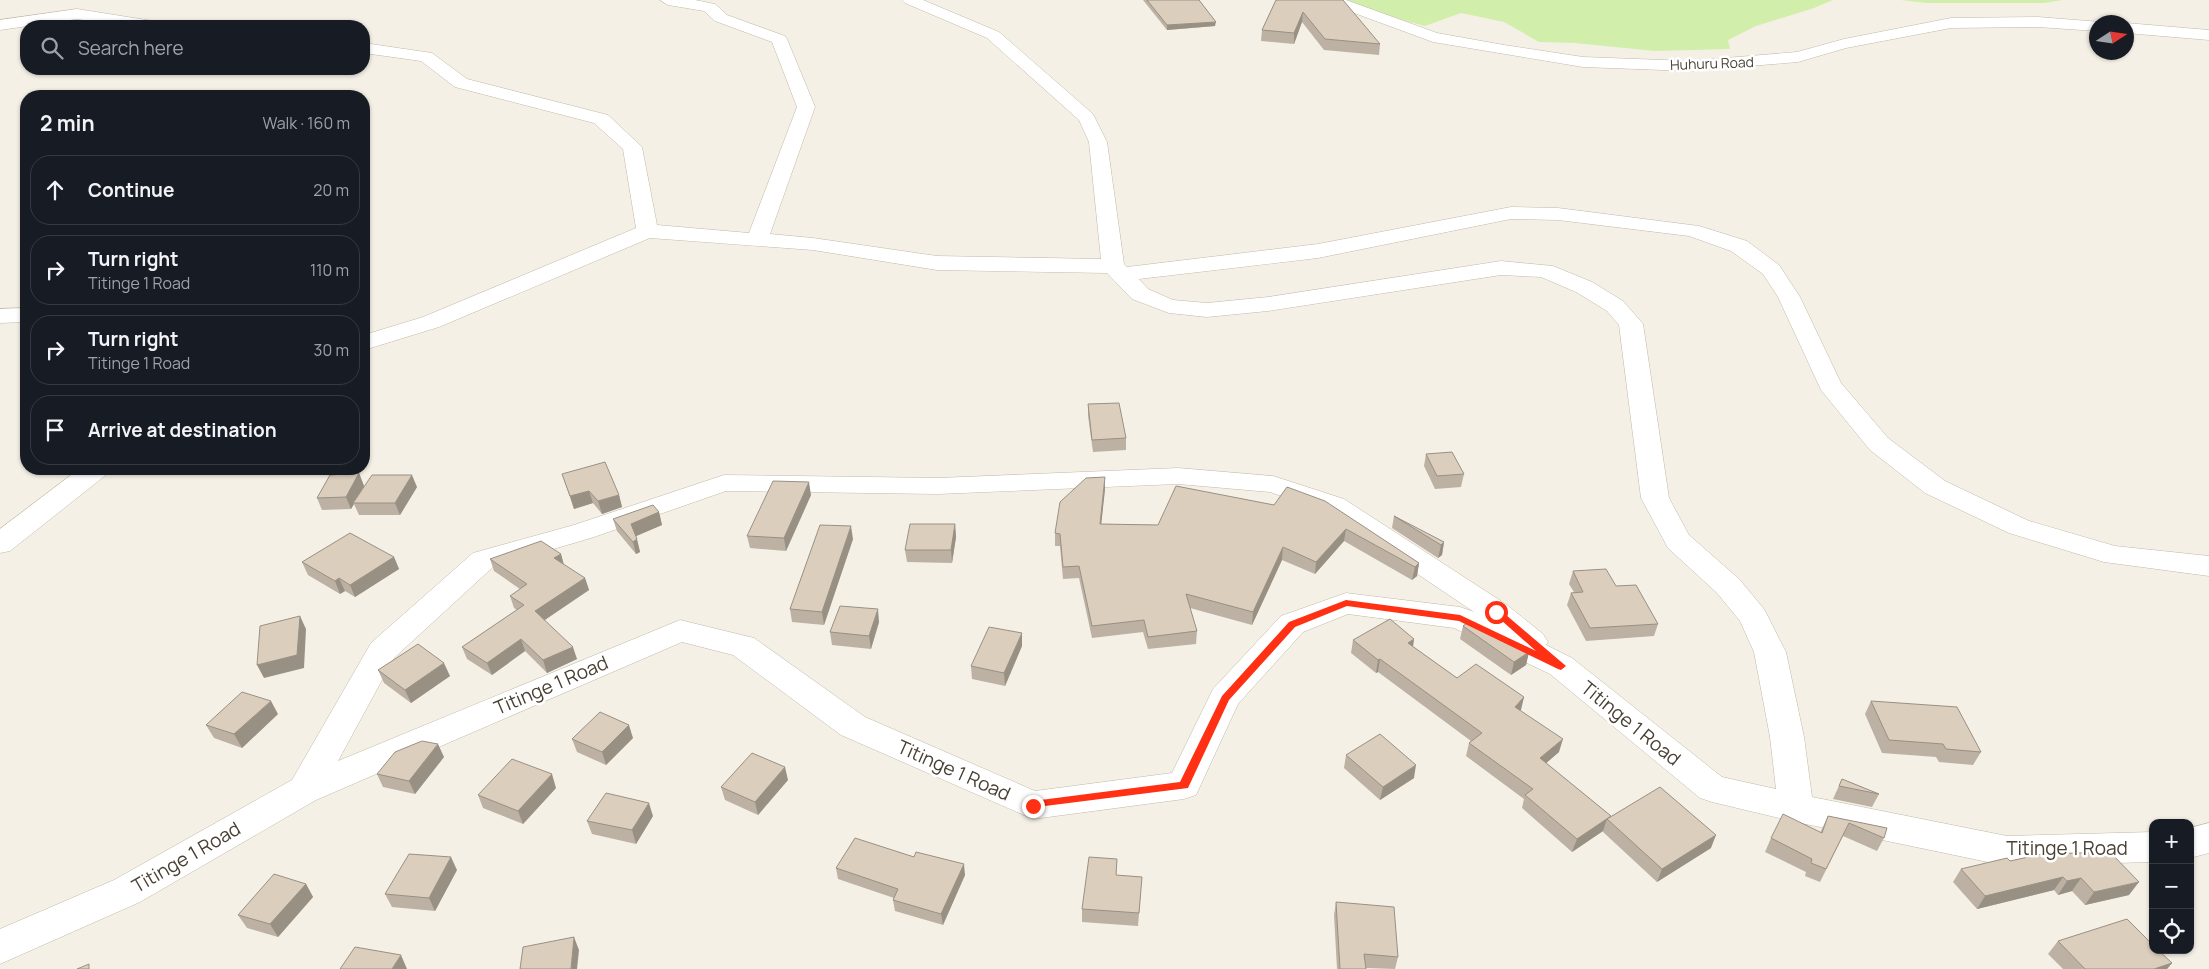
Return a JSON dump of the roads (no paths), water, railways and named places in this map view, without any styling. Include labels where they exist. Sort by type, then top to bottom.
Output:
[{"type":"street","points":[[77,14],[90,0]]},
{"type":"street","points":[[668,0],[709,7],[721,18],[779,40],[806,107],[757,240]]},
{"type":"street","points":[[910,0],[993,35],[1087,118],[1098,142],[1118,270],[1140,294],[1169,306],[1207,310],[1268,304],[1501,268],[1545,271],[1584,287],[1615,306],[1631,324],[1655,498],[1678,541],[1728,586],[1753,616],[1770,652],[1787,737],[1796,808]]},
{"type":"street","name":"Huhuru Road","points":[[1332,0],[1434,37],[1504,50],[1583,62],[1690,66],[1798,57],[1844,44],[1951,23],[2038,22],[2089,26]]},
{"type":"street","points":[[35,20],[77,14],[115,20]]},
{"type":"street","points":[[0,25],[20,22]]},
{"type":"street","points":[[2134,29],[2209,35]]},
{"type":"street","points":[[370,49],[426,57],[461,83],[601,119],[632,147],[647,231]]},
{"type":"street","points":[[370,341],[431,322],[647,231],[813,244],[937,263],[1118,270],[1318,251],[1511,213],[1558,214],[1692,230],[1739,246],[1771,270],[1789,297],[1830,385],[1879,444],[1935,487],[2019,527],[2114,554],[2209,566]]},
{"type":"street","points":[[0,316],[20,315]]},
{"type":"street","points":[[0,544],[88,475]]},
{"type":"street","points":[[304,790],[382,651],[483,560],[584,531],[724,483],[938,486],[1178,476],[1273,484],[1334,505],[1496,612],[1561,666]]},
{"type":"street","name":"Titinge 1 Road","points":[[0,947],[127,891],[304,790],[680,631],[743,646],[853,726],[1033,806],[1184,785],[1225,698],[1292,624],[1346,603],[1460,618],[1561,666],[1712,788],[1796,808],[2007,851],[2149,848]]},
{"type":"street","points":[[2194,842],[2209,838]]}]
